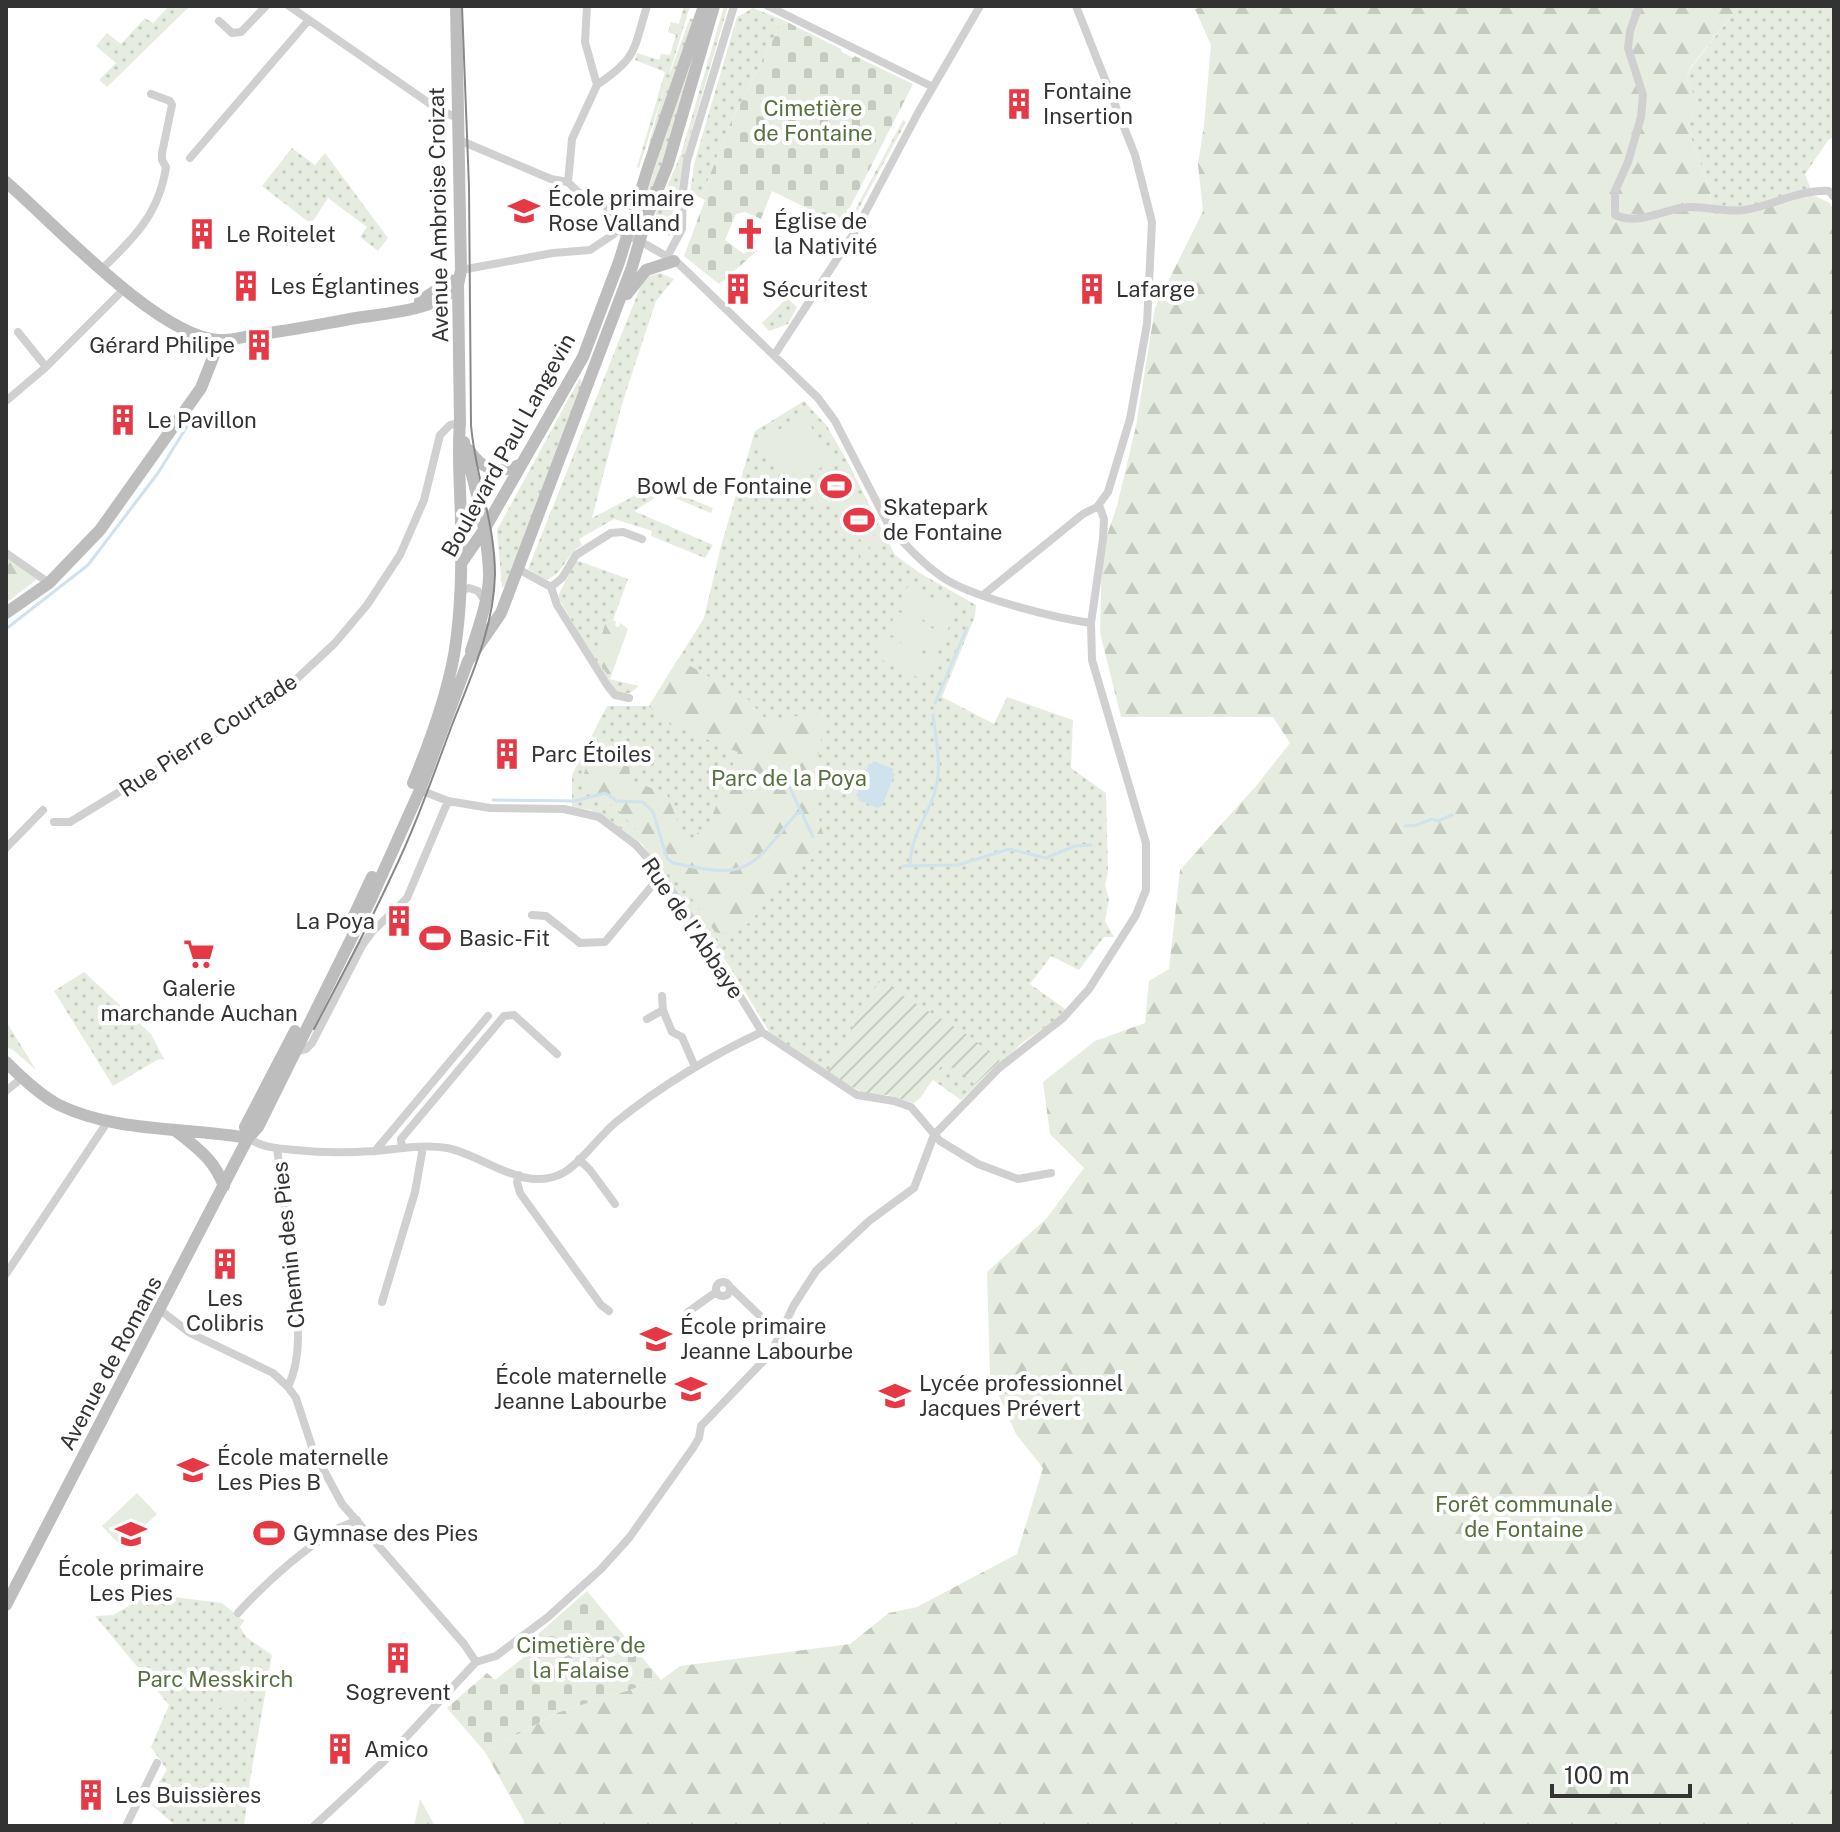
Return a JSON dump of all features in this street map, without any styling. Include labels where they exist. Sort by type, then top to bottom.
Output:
[{"type":"main road","name":"Avenue Ambroise Croizat","points":[[456,6],[460,565]]},
{"type":"main road","name":"Boulevard Paul Langevin","points":[[248,1138],[245,1127],[351,921],[418,773],[454,657],[460,565],[484,530],[583,357],[628,235],[704,6]]},
{"type":"main road","name":"Boulevard Paul Langevin","points":[[248,1138],[258,1127],[371,899],[420,790],[468,661],[501,613],[616,310],[628,235],[668,164],[714,6]]},
{"type":"main road","points":[[6,182],[124,289],[174,322],[216,340],[421,306],[450,295],[459,278]]},
{"type":"main road","points":[[616,310],[646,270],[671,259]]},
{"type":"main road","points":[[403,310],[459,278]]},
{"type":"main road","points":[[421,306],[437,306],[458,313]]},
{"type":"main road","points":[[6,613],[49,583],[100,530],[201,388],[216,340]]},
{"type":"main road","name":"Avenue Ambroise Croizat","points":[[460,423],[484,530],[489,574],[485,601],[468,661]]},
{"type":"main road","points":[[465,444],[475,458],[490,470],[506,472],[523,462]]},
{"type":"main road","name":"Boulevard Paul Langevin","points":[[479,625],[510,587]]},
{"type":"main road","points":[[458,610],[465,618],[479,625]]},
{"type":"main road","points":[[14,1069],[57,1104],[108,1121],[248,1138]]},
{"type":"main road","points":[[172,1128],[207,1155],[216,1166],[224,1186]]},
{"type":"main road","name":"Avenue de Romans","points":[[6,1605],[248,1138]]},
{"type":"street","points":[[219,21],[232,33],[241,32],[266,6]]},
{"type":"street","points":[[289,6],[439,110],[458,118]]},
{"type":"street","points":[[587,6],[585,42],[597,85]]},
{"type":"street","points":[[568,182],[572,139],[597,85],[627,63],[647,6]]},
{"type":"street","points":[[671,259],[682,229],[687,161],[734,6]]},
{"type":"street","points":[[768,6],[933,87]]},
{"type":"street","points":[[775,354],[856,230],[980,6]]},
{"type":"street","points":[[983,595],[1071,523],[1099,505],[1108,492],[1138,382],[1147,324],[1152,222],[1135,155],[1076,6]]},
{"type":"street","points":[[1639,6],[1628,48],[1643,95],[1641,117],[1628,162],[1615,191],[1615,215],[1623,219],[1638,219],[1687,207],[1741,211],[1814,190],[1829,191],[1834,197]]},
{"type":"street","points":[[190,158],[308,21]]},
{"type":"street","points":[[101,270],[155,209],[163,187],[166,167],[162,153],[172,105],[170,101],[151,94]]},
{"type":"street","points":[[459,140],[551,179],[568,182],[578,192],[609,208],[628,235],[671,259],[775,354],[818,398],[835,421],[880,510],[897,536],[943,579],[983,595],[1067,620],[1091,623]]},
{"type":"street","points":[[459,278],[553,253],[590,250],[628,235]]},
{"type":"street","points":[[6,401],[46,367],[124,289]]},
{"type":"street","points":[[18,332],[46,367]]},
{"type":"street","name":"Rue Pierre Courtade","points":[[54,822],[70,822],[224,730],[287,688],[335,643],[367,605],[400,555],[422,506],[440,435],[450,425],[460,423]]},
{"type":"street","points":[[314,1826],[383,1762],[476,1662],[496,1656],[548,1617],[629,1538],[699,1438],[701,1426],[771,1353],[794,1305],[816,1271],[869,1221],[914,1188],[934,1135],[999,1068],[1063,1018],[1089,989],[1136,915],[1146,890],[1146,843],[1092,660],[1091,623],[1104,519],[1099,505]]},
{"type":"street","points":[[551,587],[562,578],[576,555],[611,533],[623,532],[642,539]]},
{"type":"street","points":[[6,553],[49,583]]},
{"type":"street","points":[[518,569],[551,587],[557,605],[613,693],[629,698]]},
{"type":"street","points":[[460,591],[469,588],[478,591],[485,601]]},
{"type":"street","name":"Boulevard Paul Langevin","points":[[418,773],[420,790]]},
{"type":"street","name":"Rue de l'Abbaye","points":[[420,790],[448,801],[501,809],[564,809],[589,813],[614,827],[636,845],[661,875],[762,1032],[857,1095],[911,1107],[934,1135],[978,1164],[1012,1178],[1026,1179],[1051,1173]]},
{"type":"street","name":"Boulevard Paul Langevin","points":[[294,1052],[301,1052],[312,1043],[363,944],[407,898],[448,801]]},
{"type":"street","points":[[6,848],[43,810]]},
{"type":"street","points":[[532,915],[546,916],[580,943],[605,942],[661,875]]},
{"type":"street","points":[[662,996],[663,1010],[672,1032],[682,1037],[695,1067]]},
{"type":"street","points":[[647,1019],[663,1010]]},
{"type":"street","points":[[402,1148],[401,1139],[504,1016],[514,1015],[557,1054]]},
{"type":"street","points":[[375,1151],[488,1016]]},
{"type":"street","points":[[248,1138],[260,1146],[330,1153],[447,1148],[501,1171],[529,1178],[552,1177],[563,1173],[616,1122],[695,1067],[762,1032]]},
{"type":"street","points":[[7,1090],[14,1069]]},
{"type":"street","points":[[7,1090],[14,1069]]},
{"type":"street","points":[[6,1274],[108,1121]]},
{"type":"street","points":[[382,1302],[415,1192],[423,1147]]},
{"type":"street","name":"Chemin des Pies","points":[[277,1148],[299,1330],[295,1374],[288,1387]]},
{"type":"street","points":[[579,1159],[615,1204]]},
{"type":"street","points":[[519,1175],[520,1193],[601,1305],[609,1311]]},
{"type":"street","points":[[688,1312],[716,1292],[721,1282],[729,1284],[781,1336]]},
{"type":"street","points":[[160,1310],[190,1333],[273,1373],[288,1387],[296,1398],[331,1487],[476,1662]]},
{"type":"street","points":[[338,1527],[347,1509]]},
{"type":"street","points":[[238,1613],[250,1599],[338,1527],[349,1526],[357,1520]]},
{"type":"street","points":[[126,1826],[157,1763]]},
{"type":"green space","points":[[169,6],[190,6],[107,87],[99,80],[116,63],[96,46],[107,33],[121,44],[145,18],[153,23]]},
{"type":"green space","points":[[684,6],[690,6],[667,81],[690,18],[696,21],[648,149],[665,86],[639,168],[665,72],[635,60],[637,53],[659,60],[661,54],[670,55],[676,35],[668,32],[671,22],[679,24]]},
{"type":"green space","points":[[724,6],[728,6],[684,157],[676,226],[669,236],[654,217],[681,154]]},
{"type":"green space","name":"Forêt communale de Fontaine","points":[[1206,6],[1739,6],[1690,68],[1687,80],[1698,104],[1687,127],[1710,189],[1711,216],[1813,195],[1830,203],[1834,212],[1834,1826],[524,1826],[485,1752],[559,1712],[661,1680],[680,1666],[850,1644],[889,1613],[917,1607],[1017,1554],[1043,1468],[1016,1434],[990,1375],[987,1272],[1047,1218],[1084,1168],[1050,1134],[1043,1082],[1095,1041],[1145,1023],[1149,981],[1169,969],[1180,870],[1256,786],[1290,743],[1273,717],[1121,717],[1100,633],[1102,550],[1117,506],[1136,426],[1155,308],[1203,211],[1198,164],[1211,45],[1195,9]]},
{"type":"green space","points":[[1739,6],[1834,6],[1834,137],[1829,139],[1805,174],[1813,195],[1711,216],[1710,189],[1687,127],[1698,104],[1687,80],[1690,69]]},
{"type":"green space","points":[[753,8],[783,20],[730,124],[701,198],[690,193],[694,164],[737,17]]},
{"type":"green space","name":"Cimetière de Fontaine","points":[[783,20],[853,58],[855,56],[913,84],[841,225],[772,191],[761,219],[745,212],[736,214],[725,240],[744,254],[752,247],[757,251],[719,284],[684,256],[705,200],[701,198],[730,124]]},
{"type":"green space","points":[[697,36],[700,37],[680,117],[645,213],[641,211]]},
{"type":"green space","points":[[903,120],[906,122],[846,232],[846,227]]},
{"type":"green space","points":[[292,148],[315,165],[325,153],[388,238],[378,251],[360,237],[367,227],[328,198],[311,224],[262,186]]},
{"type":"green space","points":[[660,273],[674,279],[656,301],[622,404],[592,518],[655,485],[713,508],[711,513],[663,493],[634,511],[713,545],[705,558],[651,536],[652,531],[614,519],[579,539],[582,545],[557,573],[545,580],[528,569],[642,283],[649,276]]},
{"type":"green space","points":[[787,298],[797,307],[788,324],[769,331],[762,323]]},
{"type":"green space","points":[[580,378],[582,383],[502,588],[497,530]]},
{"type":"green space","name":"Parc de la Poya","points":[[804,401],[827,426],[895,555],[976,605],[975,616],[942,697],[994,724],[1007,697],[1073,720],[1071,768],[1106,793],[1108,873],[1105,885],[1109,899],[1105,921],[1114,937],[1104,937],[1079,970],[1051,956],[1030,984],[1068,1011],[1022,1043],[961,1100],[933,1080],[914,1103],[888,1095],[865,1094],[773,1038],[730,967],[642,844],[607,818],[591,810],[572,807],[572,775],[607,706],[649,706],[704,618],[721,546],[755,431]]},
{"type":"green space","points":[[804,415],[832,461],[788,487],[760,441]]},
{"type":"green space","name":"Skatepark de Fontaine","points":[[847,482],[853,488],[883,550],[877,554],[869,545],[867,561],[860,556],[861,540],[852,533],[853,526],[846,513],[810,499],[812,493],[841,499]]},
{"type":"green space","points":[[6,558],[37,579],[6,603]]},
{"type":"green space","points":[[576,560],[628,579],[613,620],[605,624],[609,679],[639,686],[630,693],[612,689],[559,599]]},
{"type":"green space","points":[[908,586],[957,610],[947,631],[898,608]]},
{"type":"green space","points":[[897,611],[946,635],[936,656],[887,633]]},
{"type":"green space","points":[[613,620],[615,626],[619,627],[620,623],[628,629],[610,679],[596,657],[605,624]]},
{"type":"green space","points":[[886,636],[935,659],[925,681],[876,657]]},
{"type":"green space","points":[[678,659],[748,699],[768,722],[817,712],[824,727],[818,754],[816,807],[824,838],[816,857],[788,873],[748,923],[728,933],[715,932],[672,870],[617,809],[581,783],[591,752],[629,767],[631,785],[644,785],[667,795],[687,843],[710,821],[738,752],[664,722],[649,706]]},
{"type":"green space","points":[[84,972],[151,1034],[164,1059],[113,1086],[54,991]]},
{"type":"green space","points":[[879,981],[969,1036],[1000,1061],[975,1084],[943,1063],[914,1103],[888,1095],[865,1094],[827,1073]]},
{"type":"green space","points":[[6,1021],[36,1070],[6,1047]]},
{"type":"green space","points":[[137,1493],[157,1514],[122,1547],[102,1526]]},
{"type":"green space","name":"Cimetière de la Falaise","points":[[587,1591],[661,1680],[559,1712],[485,1752],[447,1708],[487,1673],[495,1680],[523,1658],[521,1649]]},
{"type":"green space","name":"Parc Messkirch","points":[[150,1594],[222,1603],[244,1621],[240,1627],[246,1637],[272,1655],[244,1826],[176,1826],[147,1801],[167,1770],[151,1747],[169,1705],[95,1616],[113,1615]]},
{"type":"green space","points":[[241,1686],[246,1702],[215,1709],[212,1695]]},
{"type":"green space","points":[[420,1799],[435,1826],[414,1826]]},
{"type":"water","points":[[873,761],[894,769],[892,772],[895,774],[882,806],[878,808],[858,800],[856,796],[869,763]]},
{"type":"waterway","points":[[6,629],[88,565],[158,473],[191,420]]},
{"type":"waterway","points":[[935,703],[967,628]]},
{"type":"waterway","points":[[910,866],[915,837],[937,785],[938,755],[933,715]]},
{"type":"waterway","points":[[789,786],[813,837]]},
{"type":"waterway","points":[[493,800],[575,801],[605,793],[617,801],[643,802],[653,812],[667,858],[673,863],[718,870],[733,870],[757,859],[796,814],[802,812]]},
{"type":"waterway","points":[[1405,826],[1432,819],[1438,821],[1452,815]]},
{"type":"waterway","points":[[903,866],[958,865],[1009,849],[1046,858],[1075,846],[1091,845]]},
{"type":"tram line","points":[[314,1029],[416,821],[480,651],[494,594],[492,536],[471,425],[469,187],[462,6]]},
{"type":"place","name":"Fontaine Insertion","points":[[1019,104]]},
{"type":"place","name":"École primaire Rose Valland","points":[[524,211]]},
{"type":"place","name":"Le Roitelet","points":[[202,234]]},
{"type":"place","name":"Église de la Nativité","points":[[750,234]]},
{"type":"place","name":"Les Églantines","points":[[246,286]]},
{"type":"place","name":"Sécuritest","points":[[738,289]]},
{"type":"place","name":"Lafarge","points":[[1092,289]]},
{"type":"place","name":"Gérard Philipe","points":[[259,345]]},
{"type":"place","name":"Le Pavillon","points":[[123,420]]},
{"type":"place","name":"Bowl de Fontaine","points":[[836,486]]},
{"type":"place","name":"Skatepark de Fontaine","points":[[859,520]]},
{"type":"place","name":"Parc Étoiles","points":[[507,754]]},
{"type":"place","name":"La Poya","points":[[399,921]]},
{"type":"place","name":"Basic-Fit","points":[[435,938]]},
{"type":"place","name":"Galerie marchande Auchan","points":[[199,954]]},
{"type":"place","name":"Les Colibris","points":[[225,1264]]},
{"type":"place","name":"École primaire Jeanne Labourbe","points":[[656,1339]]},
{"type":"place","name":"École maternelle Jeanne Labourbe","points":[[691,1389]]},
{"type":"place","name":"Lycée professionnel Jacques Prévert","points":[[895,1396]]},
{"type":"place","name":"École maternelle Les Pies B","points":[[193,1470]]},
{"type":"place","name":"Gymnase des Pies","points":[[269,1533]]},
{"type":"place","name":"École primaire Les Pies","points":[[131,1534]]},
{"type":"place","name":"Sogrevent","points":[[398,1658]]},
{"type":"place","name":"Amico","points":[[340,1749]]},
{"type":"place","name":"Les Buissières","points":[[91,1795]]}]
